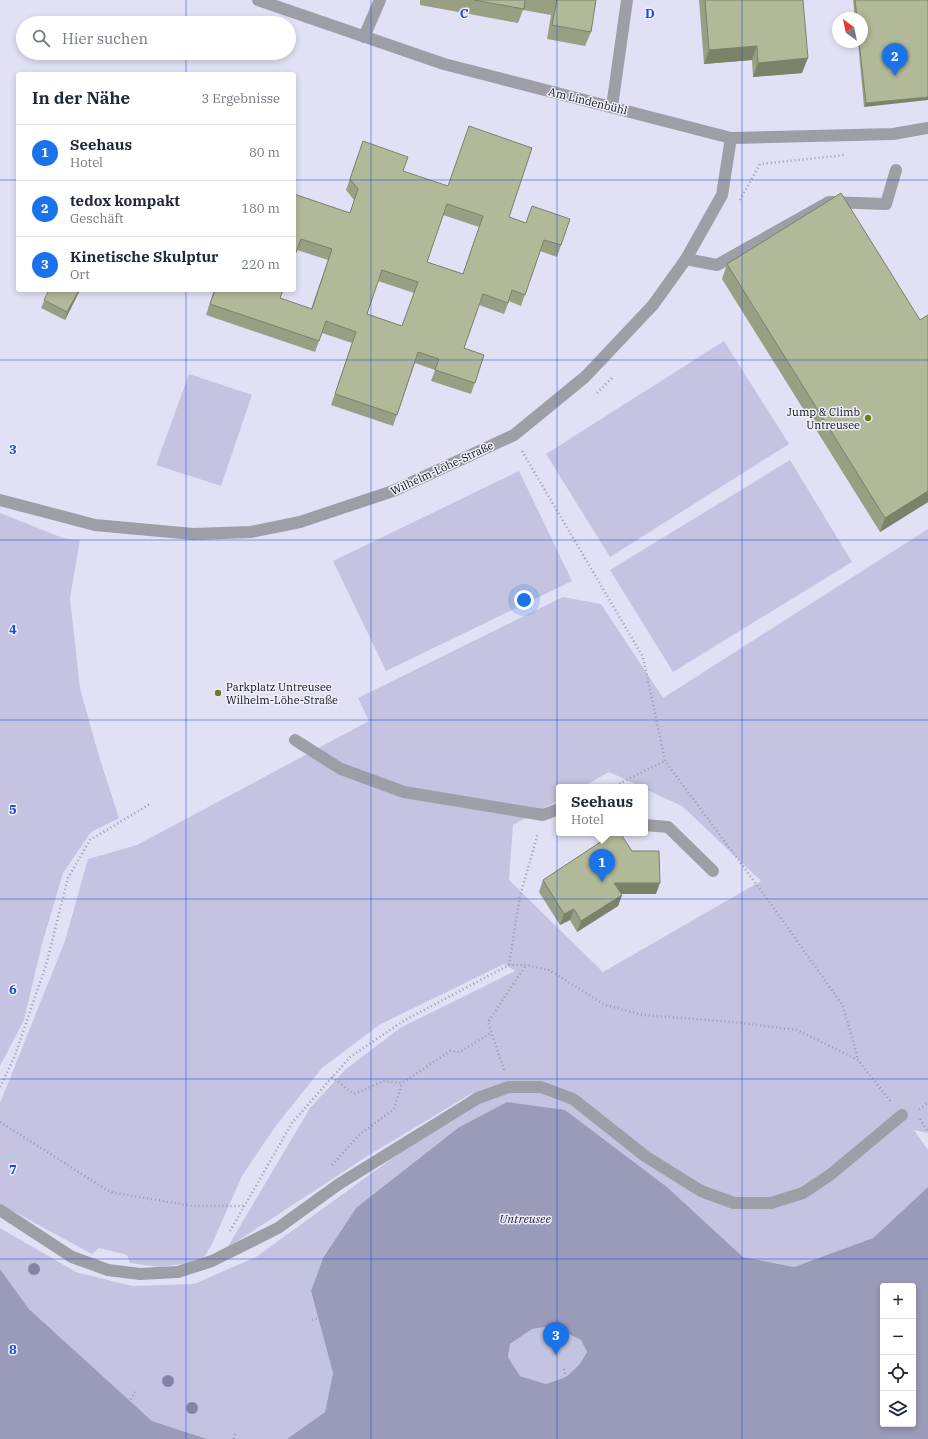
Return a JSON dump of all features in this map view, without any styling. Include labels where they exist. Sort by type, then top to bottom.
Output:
[{"type":"street","name":"Am Lindenbühl","points":[[258,0],[444,64],[731,138],[893,134],[928,128]]},
{"type":"street","points":[[364,36],[380,0]]},
{"type":"street","points":[[612,107],[627,0]]},
{"type":"street","name":"Wilhelm-Löhe-Straße","points":[[0,500],[95,525],[193,534],[251,532],[300,522],[393,491],[514,435],[585,377],[653,305],[686,259],[722,195],[731,138]]},
{"type":"street","points":[[686,259],[717,265],[829,202],[886,204],[896,170]]},
{"type":"street","points":[[295,740],[340,768],[404,792],[543,815],[556,810]]},
{"type":"street","points":[[648,825],[668,828],[712,871]]},
{"type":"street","points":[[0,1210],[72,1257],[108,1270],[140,1274],[178,1272],[212,1261],[278,1228],[339,1184],[478,1098],[509,1087],[542,1087],[573,1099],[645,1156],[701,1191],[734,1203],[771,1203],[803,1193],[830,1175],[902,1115]]},
{"type":"path","points":[[738,204],[760,164],[847,155]]},
{"type":"path","points":[[595,394],[601,390],[617,372]]},
{"type":"path","points":[[514,435],[643,657],[665,761],[758,885],[843,1006],[858,1060],[902,1115]]},
{"type":"path","points":[[618,784],[665,761]]},
{"type":"path","points":[[0,1087],[14,1058],[46,965],[68,878],[90,840],[150,804]]},
{"type":"path","points":[[509,965],[520,896],[543,815]]},
{"type":"path","points":[[228,1234],[292,1123],[350,1057],[405,1020],[509,965],[526,965],[549,970],[605,1006],[643,1015],[733,1022],[797,1030],[858,1060]]},
{"type":"path","points":[[509,1087],[488,1022],[526,965]]},
{"type":"path","points":[[329,1169],[359,1134],[394,1109],[402,1083],[450,1051],[460,1052],[492,1032]]},
{"type":"path","points":[[332,1076],[354,1094],[384,1081],[402,1083]]},
{"type":"path","points":[[915,1112],[928,1103]]},
{"type":"path","points":[[918,1117],[928,1132]]},
{"type":"path","points":[[0,1122],[110,1192],[192,1206],[244,1206]]},
{"type":"path","points":[[312,1320],[338,1312]]},
{"type":"path","points":[[564,1369],[568,1386]]},
{"type":"path","points":[[122,1413],[135,1392]]},
{"type":"path","points":[[234,1439],[235,1434]]},
{"type":"shaded area","points":[[724,341],[789,444],[610,557],[546,454]]},
{"type":"shaded area","points":[[189,374],[252,395],[221,486],[156,465]]},
{"type":"shaded area","points":[[790,460],[852,562],[673,672],[610,570]]},
{"type":"shaded area","points":[[519,471],[572,581],[386,671],[333,561]]},
{"type":"shaded area","points":[[0,513],[63,538],[80,540],[70,598],[80,688],[98,753],[119,818],[91,832],[63,873],[42,944],[24,1020],[0,1066]]},
{"type":"shaded area","points":[[928,529],[928,1133],[914,1130],[928,1150],[928,1187],[873,1238],[794,1267],[743,1257],[667,1187],[565,1110],[356,1208],[323,1258],[311,1291],[333,1373],[325,1412],[287,1439],[207,1439],[152,1421],[29,1309],[0,1269],[0,1228],[76,1272],[132,1286],[194,1284],[256,1257],[401,1152],[474,1092],[369,1155],[227,1248],[310,1108],[346,1069],[400,1028],[515,971],[504,964],[379,1025],[322,1068],[275,1127],[242,1176],[212,1244],[205,1256],[192,1263],[159,1267],[130,1263],[127,1255],[99,1248],[92,1254],[0,1204],[0,1103],[65,941],[88,859],[137,845],[369,721],[358,698],[563,597],[601,604],[663,698]],"holes":[[[609,772],[635,784],[648,784],[648,790],[682,806],[761,881],[603,972],[509,880],[513,825],[556,802],[556,784],[587,784]]]},
{"type":"shaded area","points":[[552,1326],[581,1340],[587,1352],[579,1365],[566,1377],[546,1384],[520,1376],[508,1357],[510,1344],[532,1329]]},
{"type":"water","name":"Untreusee","points":[[507,1102],[565,1110],[667,1187],[743,1257],[794,1267],[873,1238],[928,1187],[928,1439],[287,1439],[325,1412],[333,1373],[311,1291],[323,1258],[356,1208],[458,1128]],"holes":[[[552,1326],[581,1340],[587,1352],[579,1365],[566,1377],[546,1384],[520,1376],[508,1357],[510,1344],[532,1329]]]},
{"type":"water","points":[[0,1269],[29,1309],[152,1421],[207,1439],[0,1439]]},
{"type":"building","points":[[474,0],[525,0],[524,9]]},
{"type":"building","points":[[557,0],[596,0],[591,32],[552,25]]},
{"type":"building","points":[[705,0],[803,0],[808,58],[758,63],[757,46],[709,50]]},
{"type":"building","points":[[855,0],[928,0],[928,97],[866,103],[860,48],[868,48],[868,12],[856,12]]},
{"type":"building","points":[[469,126],[532,148],[509,217],[526,223],[532,206],[570,219],[561,245],[544,240],[525,295],[512,290],[508,303],[483,294],[464,348],[484,355],[475,383],[435,370],[439,359],[418,352],[397,415],[335,394],[356,332],[326,321],[319,341],[210,304],[214,292],[282,292],[280,298],[312,309],[332,249],[301,239],[296,253],[296,195],[350,213],[358,189],[350,179],[363,141],[408,157],[403,171],[448,186]],"holes":[[[447,204],[483,216],[463,274],[427,262]],[[382,270],[418,282],[402,326],[367,314]]]},
{"type":"building","name":"Jump & Climb Untreusee","points":[[841,193],[920,320],[928,315],[928,491],[885,518],[727,264]]},
{"type":"building","points":[[48,292],[78,292],[67,312],[44,300]]},
{"type":"building","points":[[609,836],[622,836],[632,851],[659,851],[660,883],[614,883],[622,895],[581,921],[574,909],[564,914],[543,880]]},
{"type":"place","name":"tedox kompakt","points":[[895,76]]},
{"type":"place","name":"Jump & Climb Untreusee","points":[[868,418]]},
{"type":"place","name":"Parkplatz Untreusee Wilhelm-Löhe-Straße","points":[[218,693]]},
{"type":"place","name":"Seehaus","points":[[602,882]]},
{"type":"place","name":"Kinetische Skulptur","points":[[556,1355]]}]
